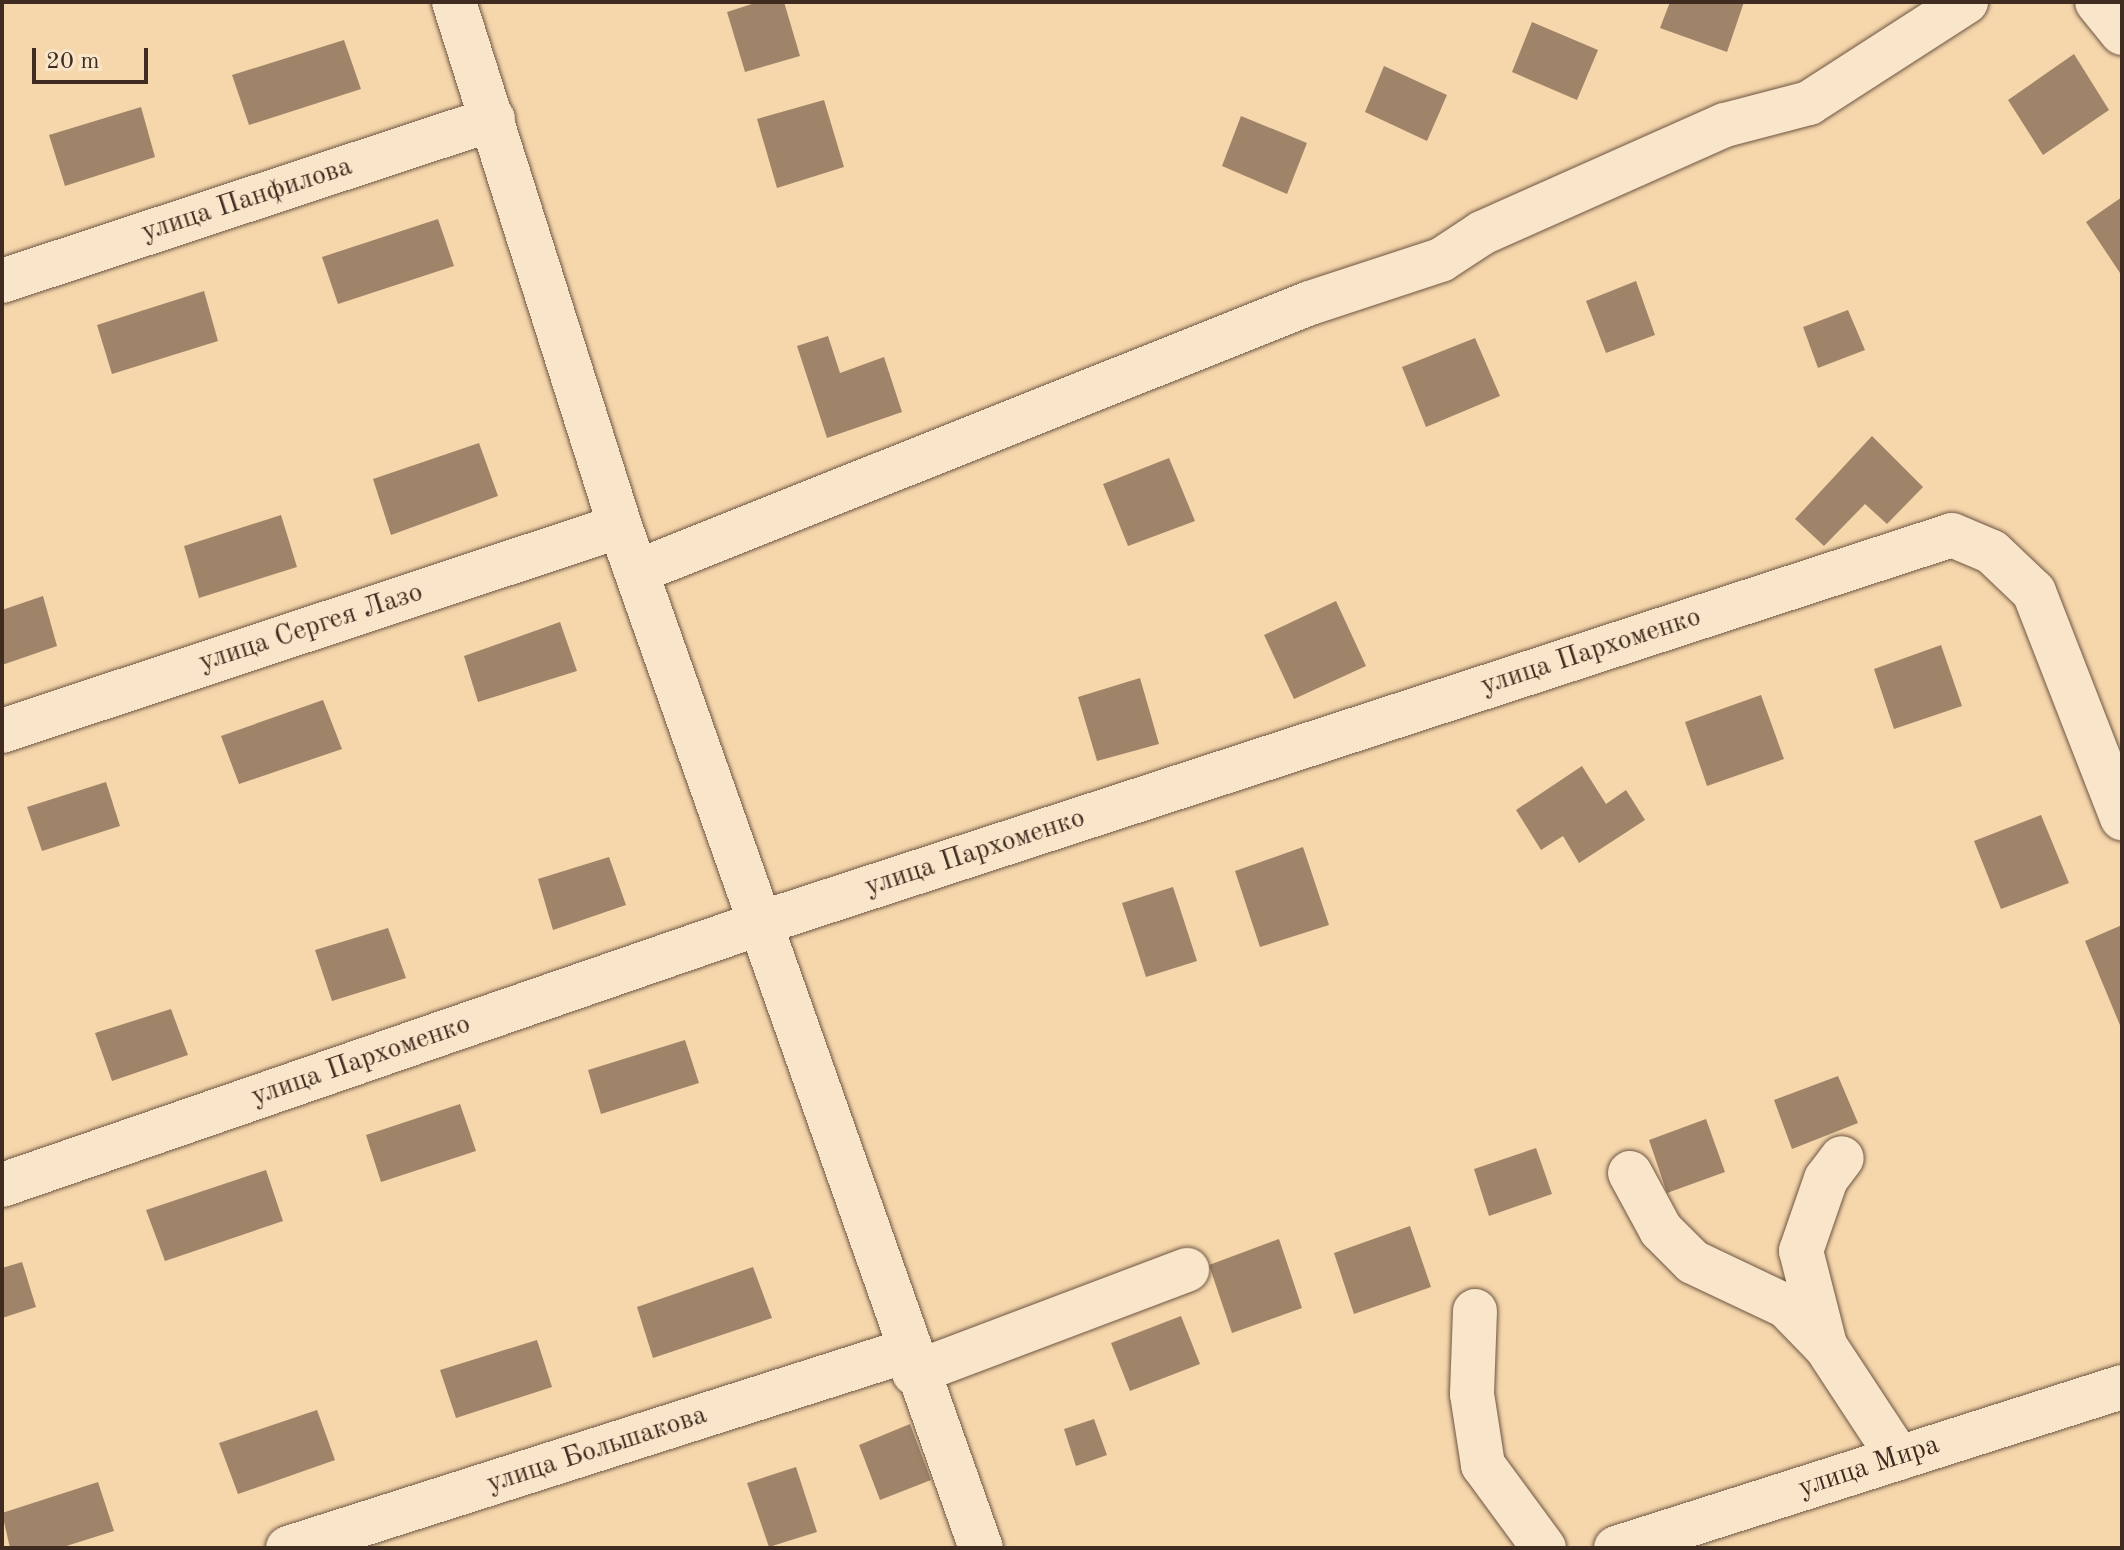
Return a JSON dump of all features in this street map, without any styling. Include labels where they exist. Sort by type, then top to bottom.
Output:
[{"type":"street","points":[[454,2],[620,526],[641,570],[764,922],[910,1362],[981,1548]]},
{"type":"street","points":[[641,570],[1310,303],[1441,260],[1482,233],[1725,125],[1809,103],[1966,2]]},
{"type":"street","points":[[2097,2],[2122,33]]},
{"type":"street","name":"улица Панфилова","points":[[2,281],[493,119]]},
{"type":"street","name":"улица Сергея Лазо","points":[[2,731],[620,526]]},
{"type":"street","name":"улица Пархоменко","points":[[2,1185],[764,922],[1952,535],[1992,552],[2034,592],[2122,818]]},
{"type":"street","points":[[1826,1347],[1801,1251],[1826,1179],[1842,1158]]},
{"type":"street","points":[[1630,1173],[1661,1230],[1693,1262],[1786,1306],[1826,1347],[1899,1458]]},
{"type":"street","name":"улица Большакова","points":[[288,1548],[910,1362],[1187,1270]]},
{"type":"street","points":[[1475,1311],[1472,1394],[1483,1465],[1544,1548]]},
{"type":"street","name":"улица Мира","points":[[1616,1548],[2122,1387]]},
{"type":"building","points":[[758,2],[784,2],[800,56],[745,72],[727,12]]},
{"type":"building","points":[[1670,2],[1744,2],[1727,52],[1660,28]]},
{"type":"building","points":[[1532,22],[1598,50],[1577,100],[1512,72]]},
{"type":"building","points":[[344,40],[361,89],[249,125],[232,75]]},
{"type":"building","points":[[2074,54],[2109,110],[2043,155],[2008,100]]},
{"type":"building","points":[[1384,66],[1447,95],[1427,141],[1365,112]]},
{"type":"building","points":[[824,100],[844,167],[777,188],[757,119]]},
{"type":"building","points":[[141,107],[155,157],[65,186],[49,135]]},
{"type":"building","points":[[1241,116],[1307,143],[1287,194],[1222,166]]},
{"type":"building","points":[[2122,197],[2122,276],[2086,222]]},
{"type":"building","points":[[438,219],[454,266],[338,304],[322,257]]},
{"type":"building","points":[[1636,281],[1655,335],[1606,353],[1586,301]]},
{"type":"building","points":[[204,291],[218,341],[112,374],[97,325]]},
{"type":"building","points":[[1848,310],[1865,350],[1818,368],[1803,327]]},
{"type":"building","points":[[828,336],[840,373],[884,357],[902,412],[827,438],[797,346]]},
{"type":"building","points":[[1475,338],[1500,396],[1426,427],[1402,367]]},
{"type":"building","points":[[1872,436],[1923,487],[1887,524],[1865,504],[1824,546],[1795,519]]},
{"type":"building","points":[[479,443],[498,496],[391,535],[373,479]]},
{"type":"building","points":[[1169,458],[1195,521],[1128,546],[1103,484]]},
{"type":"building","points":[[281,515],[297,567],[199,598],[184,546]]},
{"type":"building","points":[[43,596],[57,646],[2,665],[2,610]]},
{"type":"building","points":[[1336,601],[1366,666],[1294,699],[1264,635]]},
{"type":"building","points":[[560,622],[577,671],[478,702],[464,656]]},
{"type":"building","points":[[1941,645],[1962,706],[1894,729],[1874,669]]},
{"type":"building","points":[[1140,678],[1159,744],[1097,761],[1078,697]]},
{"type":"building","points":[[1761,695],[1784,759],[1707,786],[1685,722]]},
{"type":"building","points":[[323,700],[342,749],[239,784],[221,736]]},
{"type":"building","points":[[1582,766],[1606,804],[1626,790],[1645,820],[1579,863],[1563,836],[1541,850],[1516,810]]},
{"type":"building","points":[[106,782],[120,826],[42,851],[27,807]]},
{"type":"building","points":[[2041,815],[2069,883],[2001,909],[1974,841]]},
{"type":"building","points":[[1303,847],[1329,925],[1260,947],[1235,871]]},
{"type":"building","points":[[609,857],[626,905],[553,930],[538,879]]},
{"type":"building","points":[[1173,887],[1197,961],[1146,977],[1122,903]]},
{"type":"building","points":[[2122,925],[2122,1030],[2085,941]]},
{"type":"building","points":[[388,928],[406,978],[332,1001],[315,950]]},
{"type":"building","points":[[171,1009],[188,1055],[112,1081],[95,1033]]},
{"type":"building","points":[[685,1040],[699,1083],[601,1114],[588,1070]]},
{"type":"building","points":[[1838,1076],[1858,1123],[1792,1149],[1774,1100]]},
{"type":"building","points":[[460,1104],[476,1151],[381,1182],[366,1135]]},
{"type":"building","points":[[1706,1119],[1725,1172],[1667,1193],[1649,1140]]},
{"type":"building","points":[[1536,1148],[1552,1194],[1489,1216],[1474,1169]]},
{"type":"building","points":[[266,1170],[283,1221],[165,1261],[146,1210]]},
{"type":"building","points":[[1410,1226],[1431,1287],[1354,1314],[1334,1253]]},
{"type":"building","points":[[1279,1239],[1302,1308],[1232,1333],[1209,1265]]},
{"type":"building","points":[[22,1262],[36,1307],[2,1318],[2,1268]]},
{"type":"building","points":[[753,1267],[772,1318],[653,1358],[637,1307]]},
{"type":"building","points":[[1181,1316],[1200,1364],[1130,1391],[1111,1343]]},
{"type":"building","points":[[537,1340],[552,1387],[456,1418],[440,1370]]},
{"type":"building","points":[[317,1410],[335,1460],[238,1494],[219,1443]]},
{"type":"building","points":[[1094,1419],[1107,1455],[1076,1466],[1064,1429]]},
{"type":"building","points":[[910,1424],[931,1480],[880,1500],[859,1445]]},
{"type":"building","points":[[796,1467],[817,1532],[769,1547],[747,1483]]},
{"type":"building","points":[[98,1482],[114,1531],[60,1548],[10,1548],[2,1513]]}]
